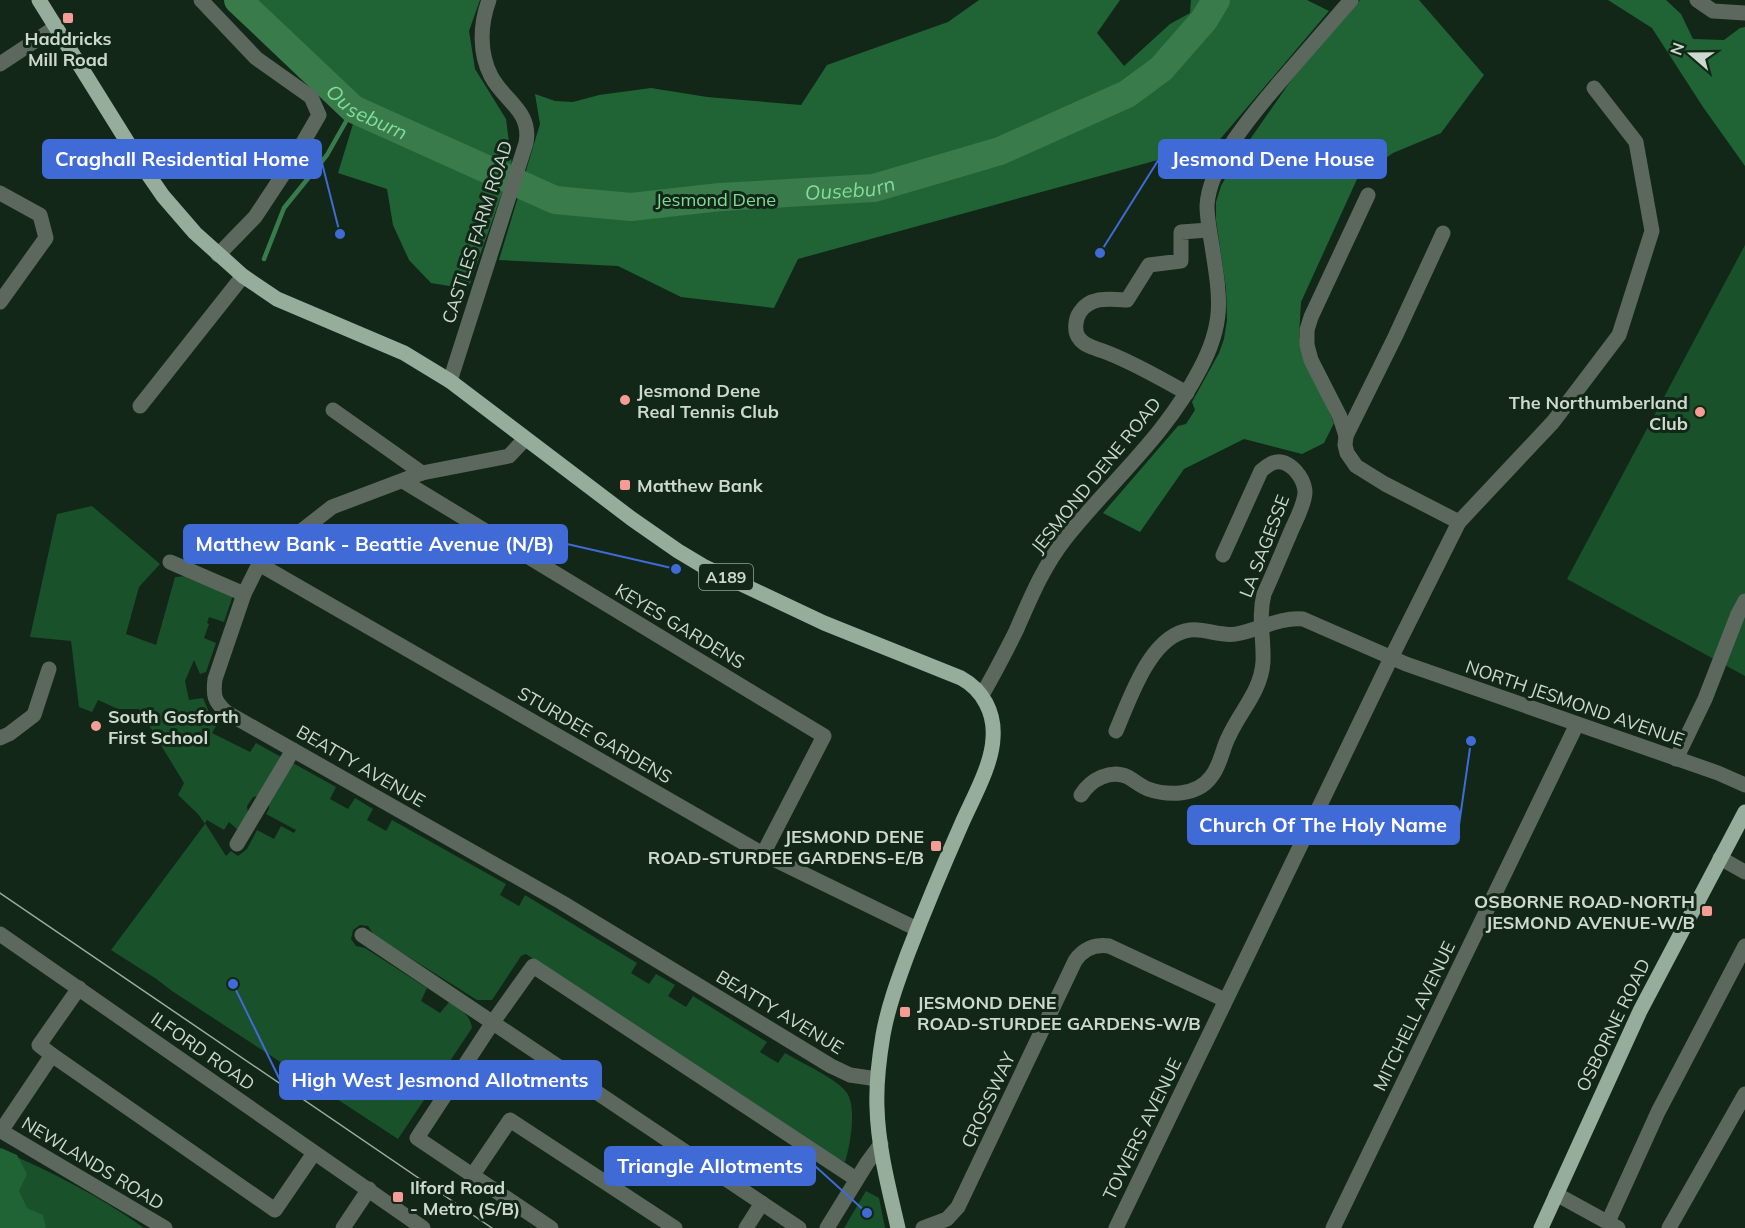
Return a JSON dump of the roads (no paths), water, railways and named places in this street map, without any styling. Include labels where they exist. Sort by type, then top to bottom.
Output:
[{"type":"main road","name":"A189","points":[[39,0],[163,196],[195,233],[243,276],[278,299],[404,353],[450,381],[632,519],[703,566],[824,623],[961,678],[982,695]]},
{"type":"main road","points":[[898,1228],[881,1144],[877,1107],[877,1079],[884,1032],[917,929],[992,749],[993,723],[982,695]]},
{"type":"main road","name":"OSBORNE ROAD","points":[[1541,1228],[1640,1011],[1745,812]]},
{"type":"street","points":[[201,0],[256,58],[311,97],[319,115],[255,218],[218,255]]},
{"type":"street","name":"CASTLES FARM ROAD","points":[[450,381],[528,131],[525,119],[491,78],[484,59],[482,30],[489,0]]},
{"type":"street","name":"JESMOND DENE ROAD","points":[[982,695],[1016,631],[1039,580],[1055,554],[1076,526],[1148,446],[1187,393],[1210,348],[1218,325],[1217,281],[1207,206],[1215,175],[1227,151],[1257,109],[1351,0]]},
{"type":"street","points":[[1697,0],[1713,11],[1745,13]]},
{"type":"street","points":[[0,64],[56,27]]},
{"type":"street","name":"TOWERS AVENUE","points":[[1116,1228],[1390,658],[1459,522],[1553,422],[1619,335],[1652,231],[1636,142],[1594,88]]},
{"type":"street","points":[[0,193],[40,215],[46,238],[0,302]]},
{"type":"street","points":[[1346,436],[1340,417],[1311,360],[1307,345],[1307,330],[1368,195]]},
{"type":"street","points":[[1187,393],[1123,358],[1086,345],[1078,338],[1076,325],[1079,312],[1101,298],[1127,300],[1149,265],[1181,261],[1180,232],[1209,230]]},
{"type":"street","points":[[1443,232],[1346,436],[1345,445],[1347,453],[1356,466],[1385,484],[1459,522]]},
{"type":"street","points":[[140,406],[243,276]]},
{"type":"street","points":[[333,410],[422,472]]},
{"type":"street","name":"BEATTY AVENUE","points":[[525,439],[509,456],[422,472],[332,507],[259,564],[244,594],[215,679],[213,691],[218,704],[226,712],[561,902],[831,1066],[850,1075],[877,1079]]},
{"type":"street","name":"LA SAGESSE","points":[[1082,795],[1091,782],[1110,775],[1129,778],[1149,789],[1176,793],[1201,787],[1217,769],[1233,727],[1255,693],[1260,679],[1263,663],[1261,605],[1305,494],[1304,486],[1296,471],[1281,462],[1274,462],[1261,471],[1223,555]]},
{"type":"street","name":"KEYES GARDENS","points":[[403,480],[824,736],[763,854]]},
{"type":"street","points":[[170,562],[244,594]]},
{"type":"street","name":"STURDEE GARDENS","points":[[259,564],[763,854],[917,929]]},
{"type":"street","points":[[1676,759],[1705,699],[1745,601]]},
{"type":"street","name":"LA SAGESSE","points":[[1116,730],[1142,675],[1157,650],[1168,640],[1190,630],[1232,634],[1286,619],[1303,619],[1390,658]]},
{"type":"street","name":"NORTH JESMOND AVENUE","points":[[1390,658],[1745,785]]},
{"type":"street","points":[[0,738],[34,715],[49,669]]},
{"type":"street","name":"MITCHELL AVENUE","points":[[1333,1228],[1577,724]]},
{"type":"street","points":[[237,844],[292,750]]},
{"type":"street","points":[[1720,858],[1745,872]]},
{"type":"street","name":"ILFORD ROAD","points":[[0,934],[423,1228]]},
{"type":"street","points":[[362,935],[799,1228]]},
{"type":"street","name":"CROSSWAY","points":[[923,1228],[947,1219],[958,1207],[1075,961],[1084,951],[1097,946],[1109,946],[1226,1000]]},
{"type":"street","points":[[1557,1194],[1613,1225],[1658,1112],[1745,946]]},
{"type":"street","points":[[552,1228],[417,1138],[532,966],[856,1179]]},
{"type":"street","points":[[79,988],[39,1045],[52,1055],[275,1210],[315,1153]]},
{"type":"street","points":[[1,1131],[52,1055]]},
{"type":"street","points":[[1670,1228],[1745,1094]]},
{"type":"street","points":[[472,1176],[510,1120],[675,1228]]},
{"type":"street","name":"NEWLANDS ROAD","points":[[1,1131],[165,1228]]},
{"type":"street","points":[[827,1228],[856,1179],[881,1144]]},
{"type":"street","points":[[343,1228],[369,1189]]},
{"type":"street","points":[[746,1228],[762,1203]]},
{"type":"waterway","name":"Ouseburn","points":[[238,0],[353,109],[555,200],[631,207],[720,197],[874,188],[1000,151],[1127,94],[1161,69],[1204,20],[1216,0]]},
{"type":"waterway","points":[[264,259],[284,208],[327,155],[353,109]]},
{"type":"tram line","points":[[0,893],[492,1228]]},
{"type":"place","name":"Haddricks Mill Road","points":[[68,18]]},
{"type":"place","name":"Craghall Residential Home","points":[[340,234]]},
{"type":"place","name":"Jesmond Dene House","points":[[1100,253]]},
{"type":"place","name":"Jesmond Dene Real Tennis Club","points":[[625,400]]},
{"type":"place","name":"The Northumberland Club","points":[[1700,412]]},
{"type":"place","name":"Matthew Bank","points":[[625,485]]},
{"type":"place","name":"Matthew Bank - Beattie Avenue (N/B)","points":[[676,569]]},
{"type":"place","name":"South Gosforth First School","points":[[96,726]]},
{"type":"place","name":"Church Of The Holy Name","points":[[1471,741]]},
{"type":"place","name":"JESMOND DENE ROAD-STURDEE GARDENS-E/B","points":[[936,846]]},
{"type":"place","name":"OSBORNE ROAD-NORTH JESMOND AVENUE-W/B","points":[[1707,911]]},
{"type":"place","name":"High West Jesmond Allotments","points":[[233,984]]},
{"type":"place","name":"JESMOND DENE ROAD-STURDEE GARDENS-W/B","points":[[905,1012]]},
{"type":"place","name":"Ilford Road - Metro (S/B)","points":[[398,1197]]},
{"type":"place","name":"Triangle Allotments","points":[[867,1213]]},
{"type":"park label","name":"Jesmond Dene","points":[[716,199]]}]
